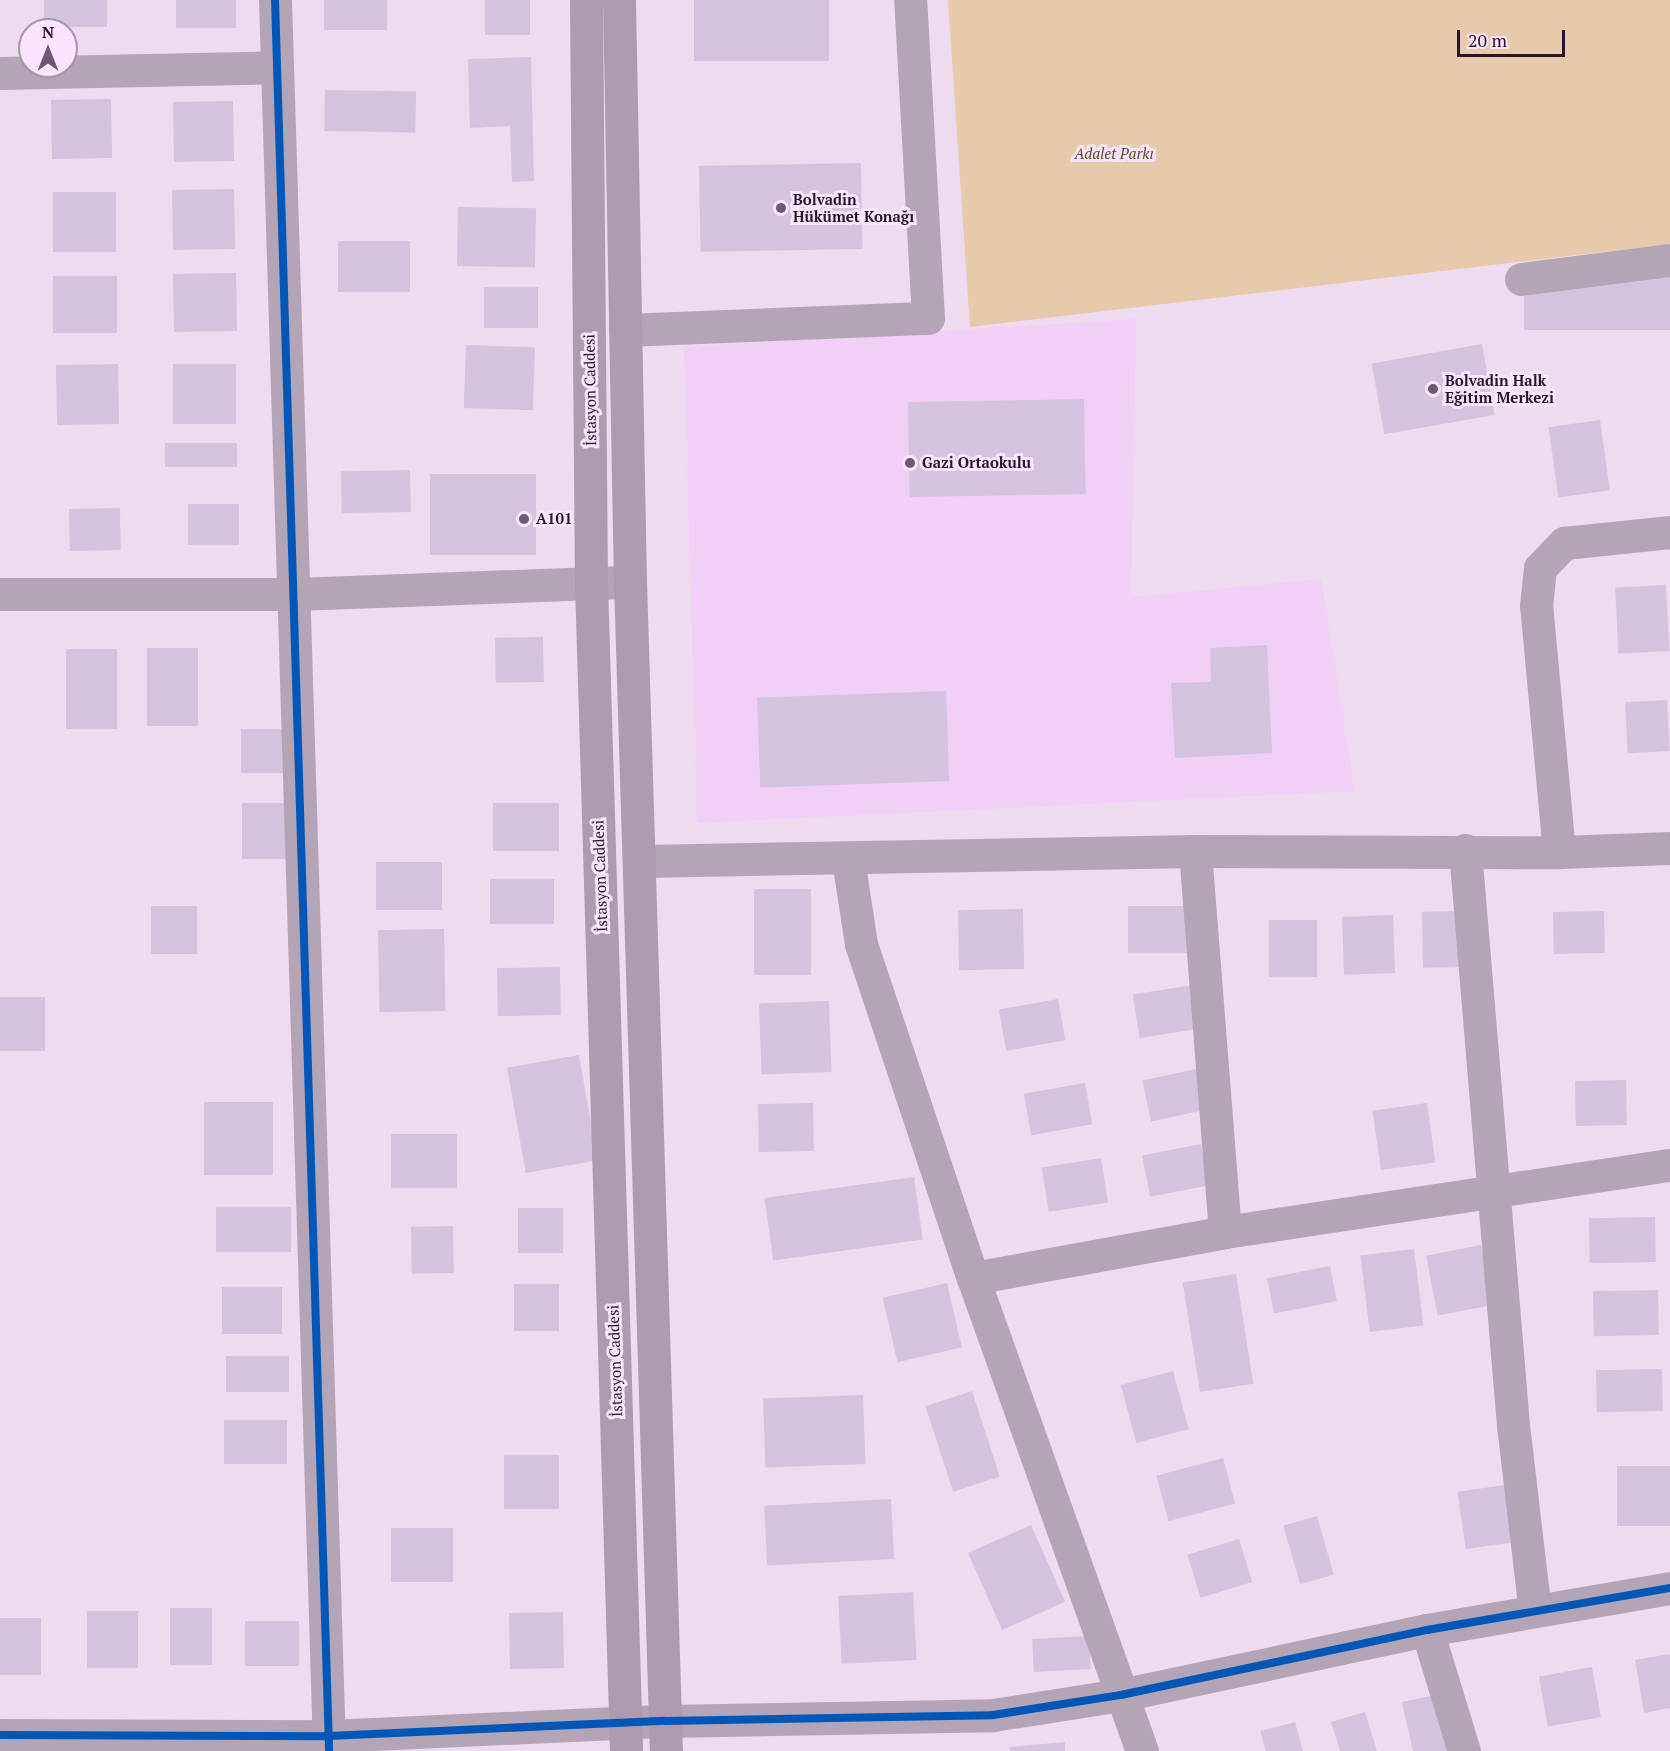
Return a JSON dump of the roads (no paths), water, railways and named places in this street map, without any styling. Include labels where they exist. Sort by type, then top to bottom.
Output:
[{"type":"main road","name":"İstasyon Caddesi","points":[[586,0],[591,583],[626,1738]]},
{"type":"main road","points":[[619,0],[630,582],[641,861],[665,1736]]},
{"type":"street","points":[[275,0],[329,1744]]},
{"type":"street","points":[[625,330],[928,318],[910,0]]},
{"type":"street","points":[[0,73],[277,67]]},
{"type":"street","points":[[1521,279],[1670,260]]},
{"type":"street","points":[[1558,852],[1536,606],[1540,568],[1564,543],[1670,532]]},
{"type":"street","points":[[0,594],[295,594],[630,582]]},
{"type":"street","points":[[641,861],[1195,851],[1558,852],[1670,848]]},
{"type":"street","points":[[1465,850],[1513,1425],[1535,1611]]},
{"type":"street","points":[[1195,851],[1225,1232]]},
{"type":"street","points":[[848,859],[861,944],[973,1278],[1142,1751]]},
{"type":"street","points":[[973,1278],[1225,1232],[1670,1165]]},
{"type":"street","points":[[0,1735],[329,1744],[626,1738],[993,1715],[1121,1695],[1427,1630],[1670,1588]]},
{"type":"street","points":[[1427,1630],[1464,1751]]},
{"type":"place","name":"Bolvadin Hükümet Konağı","points":[[781,208]]},
{"type":"place","name":"Bolvadin Halk Eğitim Merkezi","points":[[1433,389]]},
{"type":"place","name":"Gazi Ortaokulu","points":[[910,463]]},
{"type":"place","name":"A101","points":[[524,519]]},
{"type":"park label","name":"Adalet Parkı","points":[[1114,154]]}]
